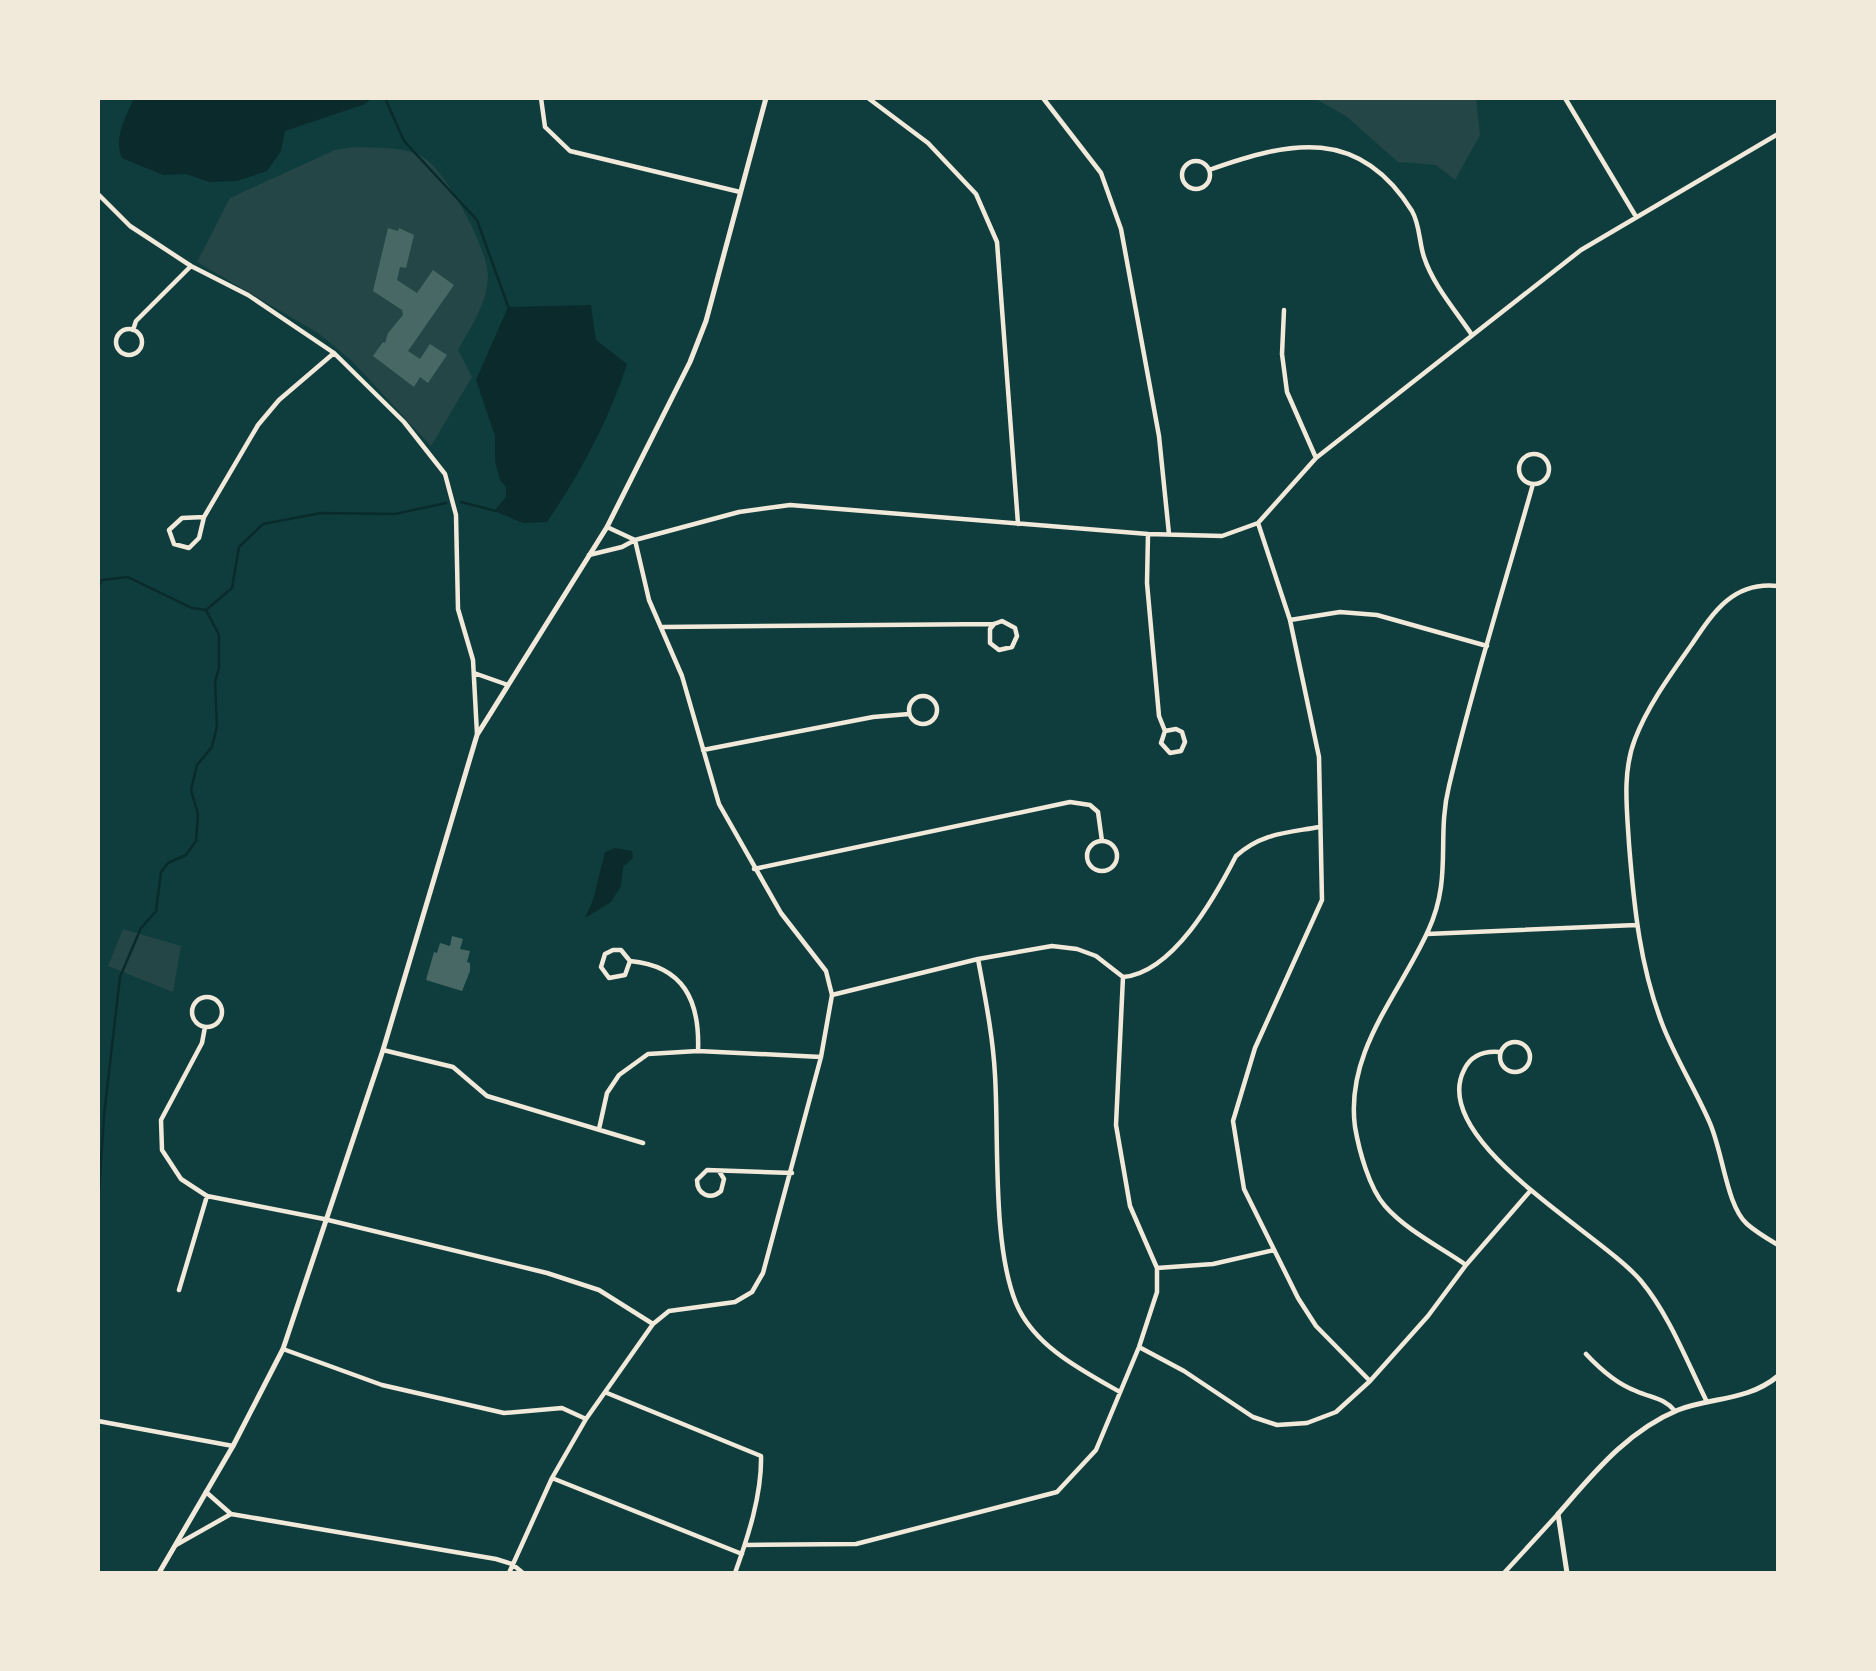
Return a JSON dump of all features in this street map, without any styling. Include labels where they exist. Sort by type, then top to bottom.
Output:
[{"type":"main road","points":[[159,1573],[233,1446],[283,1349],[324,1219],[383,1050],[477,735],[607,527],[690,362],[706,321],[766,98]]},
{"type":"main road","points":[[1567,1573],[1558,1514],[1627,1440],[1675,1412],[1750,1393],[1778,1376]]},
{"type":"street","points":[[541,98],[545,127],[570,151],[740,192]]},
{"type":"street","points":[[868,98],[928,143],[976,194],[997,242],[1018,524]]},
{"type":"street","points":[[1043,98],[1101,173],[1121,229],[1158,436],[1169,534]]},
{"type":"street","points":[[1565,98],[1635,215]]},
{"type":"street","points":[[589,555],[738,512],[790,505],[1148,534],[1222,536],[1258,523],[1316,458],[1581,250],[1635,215],[1778,134]]},
{"type":"street","points":[[1209,170],[1289,147],[1343,149],[1371,165],[1412,212],[1424,258],[1472,335]]},
{"type":"street","points":[[1193,161],[1202,163],[1209,170],[1208,183],[1200,188],[1187,187],[1182,178],[1185,166],[1193,161]]},
{"type":"street","points":[[98,194],[130,226],[191,266],[248,295],[334,353],[404,422],[445,474],[456,515],[458,609],[474,673],[477,735]]},
{"type":"street","points":[[133,330],[136,321],[191,266]]},
{"type":"street","points":[[1284,310],[1282,354],[1287,391],[1316,458]]},
{"type":"street","points":[[133,330],[140,336],[141,346],[135,353],[125,354],[117,348],[117,338],[123,331],[133,330]]},
{"type":"street","points":[[204,517],[183,518],[169,530],[174,544],[189,548],[200,538],[204,517],[258,425],[279,400],[334,353]]},
{"type":"street","points":[[1534,454],[1544,458],[1549,467],[1543,481],[1534,484],[1521,476],[1519,466],[1524,458],[1534,454]]},
{"type":"street","points":[[1466,1265],[1384,1205],[1360,1155],[1355,1123],[1359,1071],[1368,1041],[1427,934],[1440,902],[1448,789],[1534,484]]},
{"type":"street","points":[[1258,523],[1290,620],[1319,757],[1322,900],[1255,1048],[1233,1121],[1244,1189],[1274,1250],[1316,1326],[1370,1381]]},
{"type":"street","points":[[607,527],[635,540]]},
{"type":"street","points":[[1148,534],[1147,583],[1159,716],[1166,731],[1161,743],[1164,750],[1170,753],[1181,751],[1185,743],[1182,732],[1176,729],[1166,731]]},
{"type":"street","points":[[509,1573],[552,1478],[586,1419],[607,1393],[653,1324],[669,1311],[735,1302],[751,1292],[764,1273],[821,1057],[832,995],[826,971],[781,913],[719,804],[682,676],[663,626],[649,600],[635,540]]},
{"type":"street","points":[[1778,586],[1757,586],[1735,593],[1715,610],[1656,697],[1634,741],[1626,789],[1636,925],[1648,984],[1663,1027],[1711,1124],[1724,1160],[1730,1199],[1747,1224],[1778,1245]]},
{"type":"street","points":[[1290,620],[1340,612],[1377,615],[1488,646]]},
{"type":"street","points":[[663,626],[994,624],[1002,621],[1015,628],[1017,636],[1012,647],[999,650],[990,643],[990,629],[994,624]]},
{"type":"street","points":[[474,673],[508,685]]},
{"type":"street","points":[[918,697],[929,697],[937,706],[935,719],[925,725],[912,720],[909,714],[909,707],[918,697]]},
{"type":"street","points":[[703,750],[873,717],[909,714]]},
{"type":"street","points":[[754,869],[1070,802],[1090,805],[1098,812],[1102,841]]},
{"type":"street","points":[[832,995],[978,958],[1052,946],[1077,948],[1096,956],[1123,977],[1138,976],[1158,964],[1177,946],[1236,856],[1247,846],[1261,838],[1319,827]]},
{"type":"street","points":[[1102,841],[1110,843],[1117,857],[1107,871],[1099,872],[1092,868],[1086,853],[1093,844],[1102,841]]},
{"type":"street","points":[[1427,934],[1636,925]]},
{"type":"street","points":[[630,961],[625,975],[618,979],[610,978],[601,967],[605,954],[621,950],[630,961],[661,968],[683,986],[696,1010],[698,1051]]},
{"type":"street","points":[[978,958],[993,1050],[1002,1242],[1017,1304],[1031,1327],[1052,1349],[1081,1370],[1119,1391]]},
{"type":"street","points":[[745,1545],[856,1544],[1057,1492],[1096,1450],[1139,1347],[1157,1292],[1157,1268],[1130,1206],[1116,1125],[1123,977]]},
{"type":"street","points":[[211,997],[221,1004],[222,1013],[216,1024],[205,1027],[195,1020],[192,1008],[199,999],[211,997]]},
{"type":"street","points":[[205,1027],[202,1043],[161,1120],[162,1150],[181,1179],[207,1196],[324,1219],[547,1273],[599,1290],[653,1324]]},
{"type":"street","points":[[1499,1052],[1501,1061],[1513,1070],[1522,1071],[1529,1066],[1529,1052],[1522,1045],[1508,1044],[1499,1052],[1480,1054],[1468,1062],[1459,1079],[1459,1102],[1469,1126],[1531,1190],[1639,1278],[1658,1304],[1707,1402]]},
{"type":"street","points":[[383,1050],[453,1068],[487,1096],[643,1143]]},
{"type":"street","points":[[599,1129],[607,1093],[619,1075],[648,1054],[698,1051],[821,1057]]},
{"type":"street","points":[[719,1171],[724,1179],[721,1191],[710,1196],[701,1192],[697,1184],[700,1174],[707,1170],[792,1173]]},
{"type":"street","points":[[1139,1347],[1184,1371],[1253,1417],[1277,1425],[1307,1423],[1336,1412],[1370,1381],[1429,1315],[1466,1265],[1531,1190]]},
{"type":"street","points":[[179,1290],[207,1196]]},
{"type":"street","points":[[1157,1268],[1213,1264],[1274,1250]]},
{"type":"street","points":[[283,1349],[382,1385],[504,1413],[562,1408],[586,1419]]},
{"type":"street","points":[[1587,1354],[1611,1376],[1634,1391],[1668,1402],[1675,1412]]},
{"type":"street","points":[[607,1393],[761,1456],[762,1472],[745,1545],[735,1573]]},
{"type":"street","points":[[98,1421],[233,1446]]},
{"type":"street","points":[[552,1478],[742,1554]]},
{"type":"street","points":[[206,1492],[230,1514],[512,1564],[523,1573]]},
{"type":"street","points":[[176,1545],[230,1514]]},
{"type":"street","points":[[1504,1573],[1558,1514]]},
{"type":"shaded area","points":[[134,98],[373,98],[365,104],[285,131],[281,151],[267,171],[237,181],[209,182],[186,174],[163,175],[122,158],[120,135]]},
{"type":"shaded area","points":[[1314,98],[1476,98],[1480,135],[1455,180],[1436,165],[1398,162],[1346,116]]},
{"type":"shaded area","points":[[354,147],[389,148],[416,153],[433,165],[464,212],[486,263],[488,275],[485,295],[458,350],[472,377],[431,446],[352,361],[318,333],[197,262],[230,198],[335,150]]},
{"type":"shaded area","points":[[591,305],[596,340],[627,364],[602,426],[559,504],[547,522],[523,523],[494,511],[506,497],[506,487],[500,480],[495,461],[495,436],[476,380],[508,307]]},
{"type":"shaded area","points":[[615,848],[632,851],[633,858],[623,867],[621,886],[611,902],[585,918],[593,900],[605,852]]},
{"type":"shaded area","points":[[123,929],[181,946],[173,992],[108,966]]},
{"type":"building","points":[[388,228],[398,231],[399,228],[414,235],[406,268],[400,267],[397,280],[417,293],[433,270],[454,285],[408,351],[420,359],[430,344],[447,355],[428,383],[420,377],[414,387],[373,356],[403,315],[402,310],[373,291]]},
{"type":"building","points":[[452,936],[463,939],[460,949],[470,951],[467,962],[470,963],[470,971],[462,991],[426,980],[434,952],[437,953],[440,943],[450,946]]},
{"type":"waterway","points":[[385,98],[404,141],[477,220],[509,309]]},
{"type":"waterway","points":[[461,502],[496,511]]},
{"type":"waterway","points":[[206,610],[232,588],[239,547],[263,524],[321,513],[395,514],[446,503]]},
{"type":"waterway","points":[[98,587],[102,580],[128,577],[192,608],[206,610]]},
{"type":"waterway","points":[[98,1211],[104,1115],[120,977],[141,928],[156,911],[161,872],[168,863],[186,855],[196,841],[198,814],[191,790],[197,765],[212,747],[217,726],[215,682],[219,668],[219,635],[206,610]]}]
